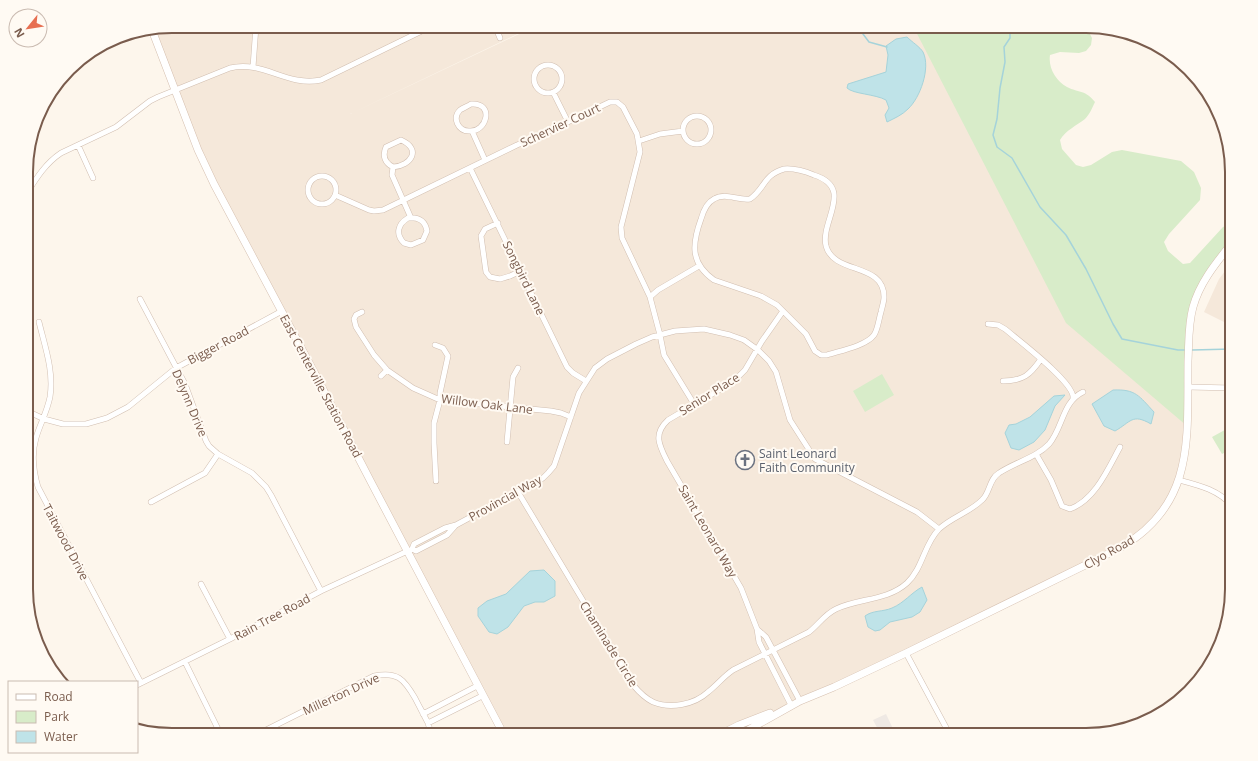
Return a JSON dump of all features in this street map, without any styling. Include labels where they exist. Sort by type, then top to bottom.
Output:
[{"type":"street","points":[[253,67],[255,33]]},
{"type":"street","points":[[33,184],[45,166],[62,152],[116,127],[150,101],[230,68],[243,66],[253,67],[296,81],[312,82],[320,80],[417,33]]},
{"type":"street","points":[[498,33],[500,38]]},
{"type":"street","name":"East Centerville Station Road","points":[[154,35],[198,150],[214,184],[410,550],[482,696],[500,728]]},
{"type":"street","points":[[549,65],[559,70],[562,77],[559,88],[553,92],[541,92],[533,78],[536,71],[549,65]]},
{"type":"street","points":[[553,92],[568,122]]},
{"type":"street","name":"Schervier Court","points":[[335,195],[374,211],[382,210],[610,102],[617,102],[623,107],[639,141],[640,152],[621,231],[623,243],[650,297],[664,355],[694,404]]},
{"type":"street","points":[[471,104],[476,104],[482,107],[485,111],[486,119],[483,125],[472,131],[469,132],[461,128],[457,118],[462,109],[471,104]]},
{"type":"street","points":[[698,116],[706,118],[708,121],[709,136],[707,140],[700,143],[696,144],[689,141],[683,131],[685,123],[690,117],[698,116]]},
{"type":"street","points":[[472,131],[486,160]]},
{"type":"street","points":[[639,141],[660,134],[683,131]]},
{"type":"street","points":[[401,140],[406,142],[412,149],[412,157],[410,161],[393,168],[389,166],[385,159],[384,155],[386,147],[401,140]]},
{"type":"street","points":[[78,145],[93,178]]},
{"type":"street","points":[[393,168],[392,176],[410,218]]},
{"type":"street","name":"Songbird Lane","points":[[470,168],[567,367],[573,373],[586,381]]},
{"type":"street","points":[[784,169],[798,170],[820,177],[829,184],[833,190],[835,199],[826,235],[826,246],[829,253],[840,263],[871,274],[881,285],[884,297],[874,334],[869,339],[857,346],[826,355],[821,355],[815,351],[806,334],[783,311],[771,301],[707,276],[699,266],[695,253],[695,239],[703,212],[713,199],[724,196],[746,199],[750,198],[767,178],[777,171],[784,169]]},
{"type":"street","points":[[318,177],[326,177],[334,182],[335,195],[330,201],[322,203],[314,201],[308,190],[311,182],[318,177]]},
{"type":"street","points":[[410,218],[418,218],[422,220],[425,223],[427,231],[423,240],[411,245],[404,243],[398,235],[401,224],[410,218]]},
{"type":"street","points":[[498,223],[485,229],[481,236],[486,272],[490,277],[500,279],[520,271]]},
{"type":"street","name":"Clyo Road","points":[[733,728],[834,687],[1022,597],[1130,542],[1150,526],[1169,501],[1179,480],[1184,462],[1187,441],[1190,320],[1193,307],[1202,283],[1225,252]]},
{"type":"street","points":[[650,297],[658,290],[699,266]]},
{"type":"street","name":"Delynn Drive","points":[[140,299],[190,395],[209,446],[218,454],[252,473],[266,487],[322,591]]},
{"type":"street","name":"Bigger Road","points":[[33,414],[44,419],[63,424],[77,425],[106,418],[128,407],[176,368],[282,311]]},
{"type":"street","name":"Senior Place","points":[[658,435],[662,425],[668,420],[734,381],[745,370],[766,335],[783,311]]},
{"type":"street","name":"Willow Oak Lane","points":[[362,312],[356,315],[354,320],[356,327],[374,355],[387,370],[413,388],[440,400],[551,411],[571,417]]},
{"type":"street","name":"Taitwood Drive","points":[[39,322],[48,355],[51,380],[50,397],[44,419],[36,437],[33,456],[34,475],[38,486],[137,681]]},
{"type":"street","points":[[988,324],[998,325],[1005,329],[1042,359],[1072,391],[1073,398]]},
{"type":"street","name":"Provincial Way","points":[[410,550],[414,544],[445,528],[456,525],[548,474],[554,466],[579,393],[595,368],[607,359],[636,344],[660,335],[675,331],[704,329],[744,340],[769,360],[776,372],[790,420],[814,460],[917,512],[939,529]]},
{"type":"street","points":[[435,345],[443,348],[448,356],[434,423],[436,481]]},
{"type":"street","points":[[1003,381],[1014,381],[1025,377],[1042,359]]},
{"type":"street","points":[[507,442],[513,377],[518,368]]},
{"type":"street","points":[[382,376],[387,370]]},
{"type":"street","points":[[1188,387],[1225,388]]},
{"type":"street","name":"Chaminade Circle","points":[[518,492],[629,679],[641,694],[662,705],[687,703],[708,693],[727,673],[808,632],[835,609],[844,605],[886,595],[907,583],[914,574],[929,543],[939,529],[981,502],[985,497],[992,480],[998,473],[1036,454],[1051,441],[1073,398],[1083,392]]},
{"type":"street","name":"Saint Leonard Way","points":[[658,435],[658,441],[661,449],[737,582],[757,629],[759,642],[791,705]]},
{"type":"street","points":[[1036,454],[1051,480],[1062,506],[1070,509],[1080,503],[1094,490],[1120,448]]},
{"type":"street","points":[[151,502],[205,472],[218,454]]},
{"type":"street","points":[[1179,480],[1198,485],[1225,499]]},
{"type":"street","name":"Rain Tree Road","points":[[139,684],[185,662],[322,591],[410,550]]},
{"type":"street","points":[[201,584],[230,639]]},
{"type":"street","name":"Saint Leonard Way","points":[[757,629],[766,637],[800,701]]},
{"type":"street","points":[[906,653],[946,728]]},
{"type":"street","points":[[185,662],[218,728]]},
{"type":"street","name":"Millerton Drive","points":[[270,728],[374,676],[384,674],[394,675],[405,682],[428,723],[429,728]]},
{"type":"street","points":[[423,714],[477,686]]},
{"type":"street","points":[[428,723],[482,696]]},
{"type":"street","name":"Clyo Road","points":[[751,728],[791,705]]},
{"type":"shaded area","points":[[163,33],[519,33],[350,114],[521,33],[919,33],[1187,426],[1175,491],[1140,535],[834,687],[736,728],[500,728],[214,184],[154,35]]},
{"type":"shaded area","points":[[1225,271],[1225,322],[1204,312],[1219,279]]},
{"type":"shaded area","points":[[886,714],[893,728],[877,728],[873,720]]},
{"type":"green space","points":[[917,33],[1090,33],[1092,38],[1091,45],[1086,51],[1079,53],[1060,52],[1050,55],[1050,65],[1056,78],[1067,87],[1089,95],[1095,102],[1090,113],[1085,119],[1062,137],[1060,140],[1062,149],[1076,165],[1083,167],[1091,165],[1112,152],[1122,150],[1181,161],[1194,172],[1201,188],[1200,200],[1169,234],[1164,242],[1168,251],[1183,264],[1190,263],[1225,226],[1225,252],[1218,260],[1193,307],[1187,426],[1066,323]]},
{"type":"green space","points":[[882,374],[894,395],[865,412],[853,391]]},
{"type":"green space","points":[[1225,430],[1225,452],[1222,454],[1212,437]]},
{"type":"water","points":[[907,37],[923,52],[926,66],[925,74],[917,98],[903,113],[887,122],[885,115],[889,108],[886,100],[876,96],[854,92],[847,88],[848,84],[886,72],[888,55],[886,46],[896,39]]},
{"type":"water","points":[[1113,390],[1132,392],[1140,398],[1154,412],[1151,424],[1140,419],[1135,419],[1115,431],[1104,426],[1092,404]]},
{"type":"water","points":[[1065,395],[1055,406],[1045,430],[1034,442],[1019,450],[1011,448],[1005,433],[1009,425],[1016,424],[1030,417],[1054,396]]},
{"type":"water","points":[[544,570],[555,581],[555,596],[544,602],[535,602],[524,606],[508,627],[497,634],[489,632],[478,616],[478,608],[487,601],[506,594],[530,571]]},
{"type":"water","points":[[922,587],[927,600],[920,612],[912,617],[890,622],[880,630],[875,631],[868,627],[865,616],[896,606]]},
{"type":"waterway","points":[[862,33],[869,42],[887,47]]},
{"type":"waterway","points":[[1010,33],[1010,38],[1004,47],[1005,62],[1000,88],[997,119],[993,135],[997,147],[1012,158],[1040,207],[1066,235],[1086,269],[1122,339],[1178,350],[1186,350]]},
{"type":"waterway","points":[[1192,350],[1225,349]]},
{"type":"place","name":"Saint Leonard Faith Community","points":[[745,460]]}]
